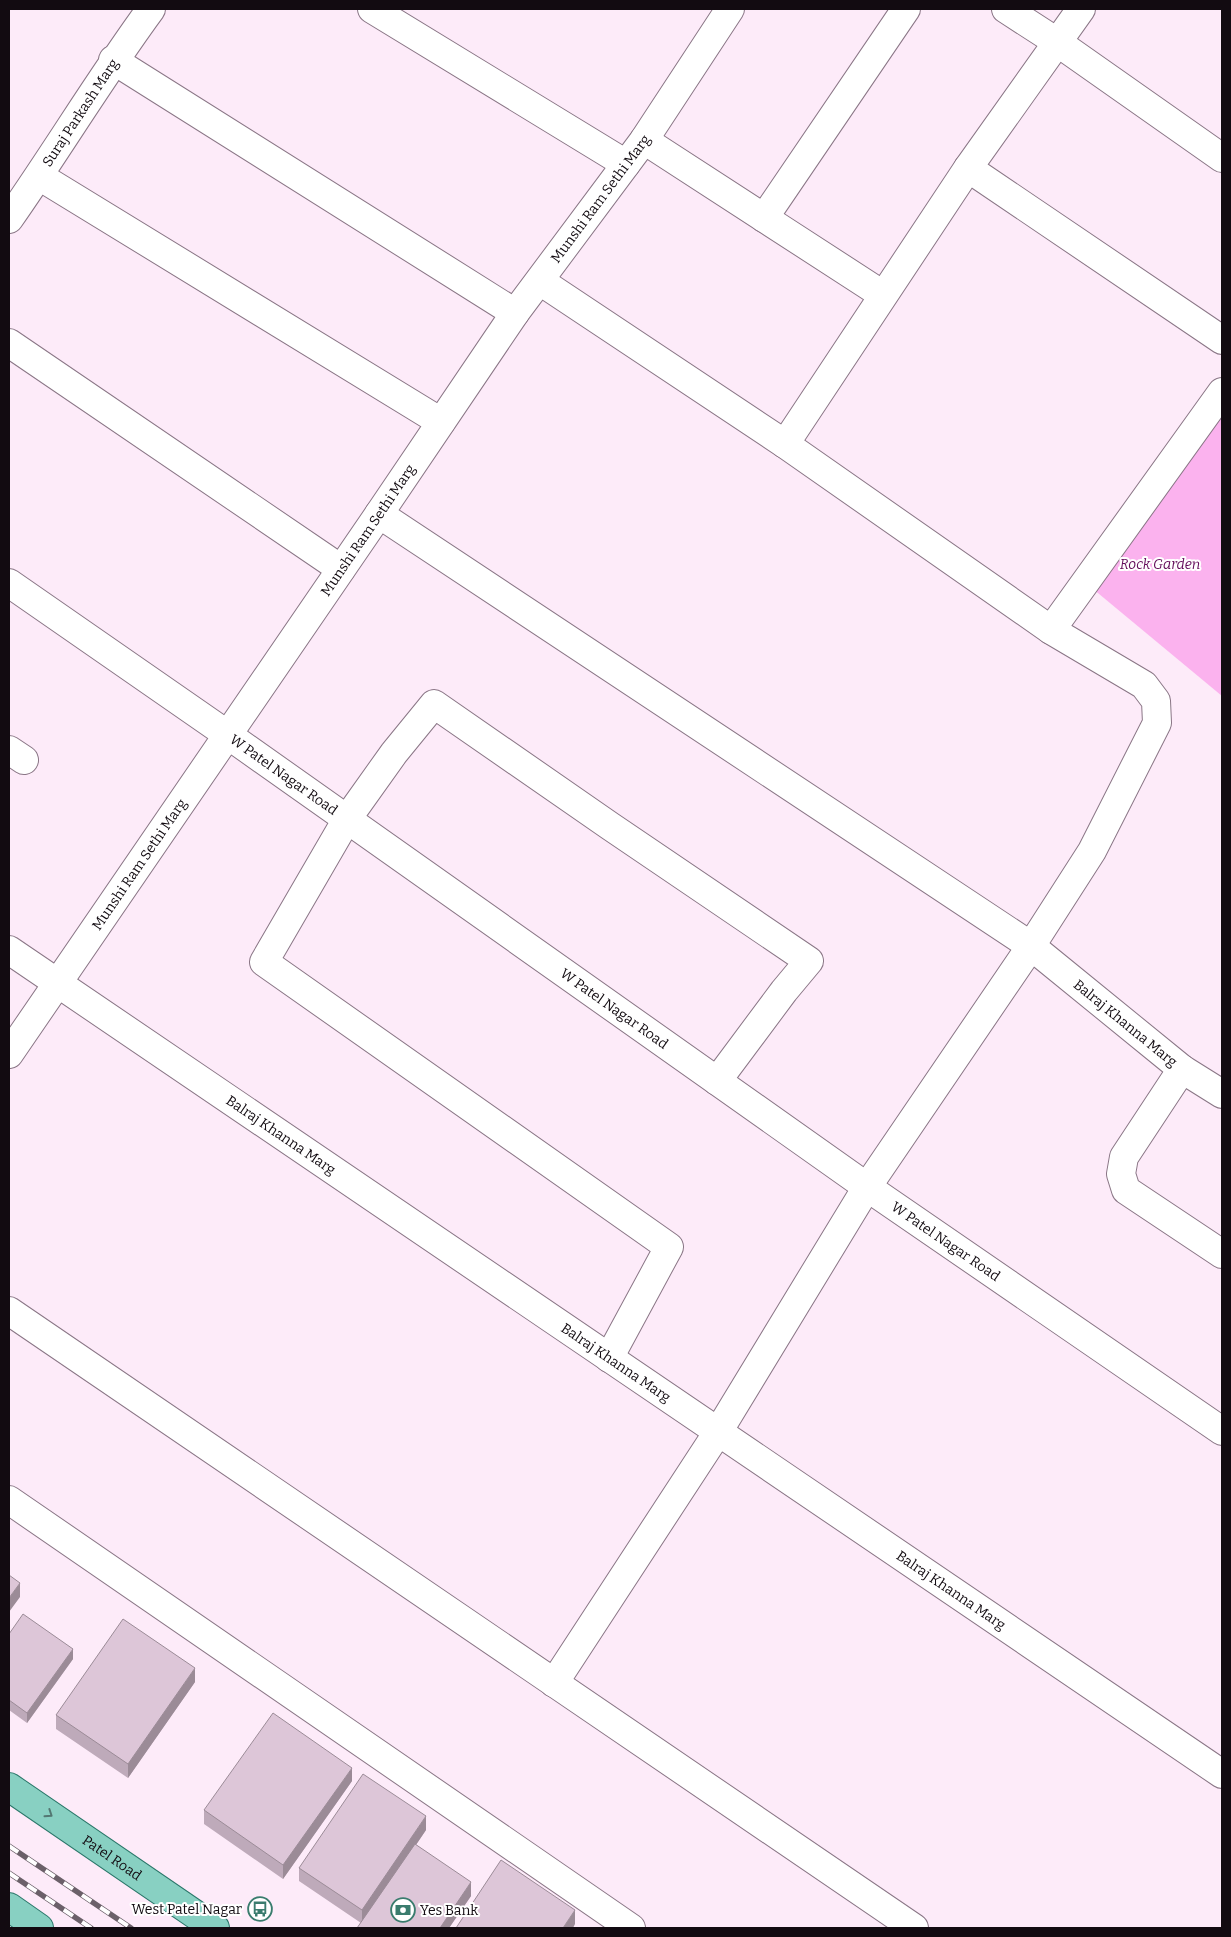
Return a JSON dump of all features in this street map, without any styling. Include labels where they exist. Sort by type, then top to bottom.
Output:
[{"type":"main road","name":"Patel Road","points":[[9,1787],[215,1928]]},
{"type":"main road","points":[[9,1907],[39,1928]]},
{"type":"street","name":"Suraj Parkash Marg","points":[[9,218],[39,176],[113,60],[152,9]]},
{"type":"street","points":[[372,9],[626,164]]},
{"type":"street","name":"Munshi Ram Sethi Marg","points":[[9,1054],[515,313],[644,140],[730,9]]},
{"type":"street","points":[[764,218],[906,9]]},
{"type":"street","points":[[1006,9],[1057,42],[1222,158]]},
{"type":"street","points":[[786,444],[968,168],[1081,9]]},
{"type":"street","points":[[113,60],[515,313]]},
{"type":"street","points":[[644,140],[883,295]]},
{"type":"street","points":[[968,168],[1222,340]]},
{"type":"street","points":[[39,176],[441,422]]},
{"type":"street","points":[[540,281],[786,444],[1051,630],[1144,684],[1156,701],[1157,723],[1092,851],[1031,946],[867,1187],[718,1432],[554,1682]]},
{"type":"street","points":[[9,343],[342,569]]},
{"type":"street","points":[[1051,630],[1222,392]]},
{"type":"street","name":"Balraj Khanna Marg","points":[[379,514],[1031,946],[1182,1069],[1222,1094]]},
{"type":"street","name":"W Patel Nagar Road","points":[[9,582],[228,734],[867,1187],[1222,1431]]},
{"type":"street","points":[[608,1358],[670,1247],[264,962],[347,819],[394,753],[434,704],[809,961],[784,991],[717,1081]]},
{"type":"street","name":"Balraj Khanna Marg","points":[[9,950],[1222,1774]]},
{"type":"street","points":[[1182,1069],[1124,1157],[1121,1174],[1126,1190],[1222,1254]]},
{"type":"street","points":[[9,1312],[914,1928]]},
{"type":"street","points":[[9,1500],[631,1928]]},
{"type":"green space","name":"Rock Garden","points":[[1222,388],[1222,696],[1075,574]]},
{"type":"building","points":[[9,1575],[20,1583],[9,1598]]},
{"type":"building","points":[[23,1614],[73,1649],[27,1713],[9,1700],[9,1634]]},
{"type":"building","points":[[123,1619],[195,1668],[128,1764],[56,1715]]},
{"type":"building","points":[[273,1713],[352,1768],[283,1865],[204,1810]]},
{"type":"building","points":[[363,1774],[426,1816],[362,1910],[299,1868]]},
{"type":"building","points":[[415,1844],[471,1882],[440,1928],[357,1928]]},
{"type":"building","points":[[501,1860],[575,1910],[563,1928],[456,1928]]},
{"type":"railway","points":[[9,1846],[131,1928]]},
{"type":"railway","points":[[9,1873],[91,1928]]},
{"type":"place","name":"West Patel Nagar","points":[[260,1909]]},
{"type":"place","name":"Yes Bank","points":[[403,1910]]}]
